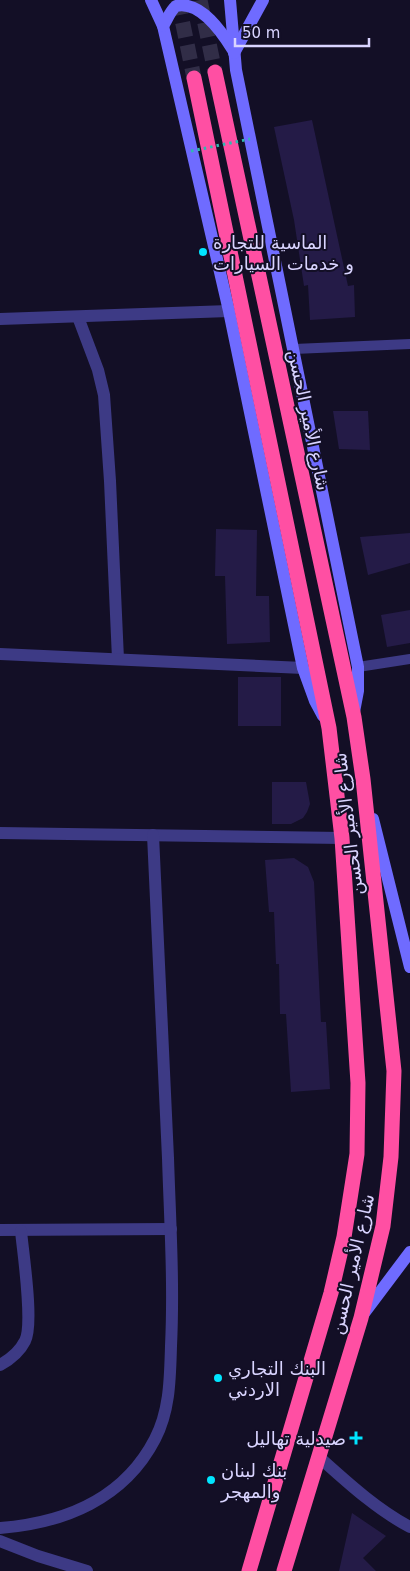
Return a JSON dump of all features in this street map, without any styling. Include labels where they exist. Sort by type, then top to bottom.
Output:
[{"type":"highway","name":"شارع الأمير الحسن","points":[[216,72],[354,717],[363,779],[394,1071],[391,1157],[383,1226],[361,1318],[284,1571]]},
{"type":"highway","name":"شارع الأمير الحسن","points":[[194,78],[329,728],[342,838],[358,1083],[356,1154],[344,1237],[331,1294],[249,1571]]},
{"type":"main road","points":[[151,0],[163,26],[229,311],[303,668],[329,728]]},
{"type":"main road","points":[[230,0],[236,70],[358,667],[358,691],[354,717]]},
{"type":"main road","points":[[234,52],[262,0]]},
{"type":"main road","points":[[163,26],[176,6],[188,2],[196,2],[208,11],[234,52]]},
{"type":"main road","points":[[363,779],[410,967]]},
{"type":"main road","points":[[361,1318],[410,1252]]},
{"type":"street","points":[[0,319],[229,311]]},
{"type":"street","points":[[78,317],[98,370],[104,395],[118,659]]},
{"type":"street","points":[[0,654],[303,668]]},
{"type":"street","points":[[0,833],[342,838]]},
{"type":"street","points":[[0,1528],[19,1527],[57,1519],[84,1508],[120,1485],[143,1459],[155,1439],[167,1409],[173,1305],[153,835]]},
{"type":"street","points":[[0,1230],[171,1229]]},
{"type":"street","points":[[0,1365],[16,1353],[25,1342],[29,1326],[21,1230]]},
{"type":"street","points":[[319,1456],[352,1487],[410,1527]]},
{"type":"street","points":[[0,1541],[38,1556],[87,1571]]},
{"type":"lane","points":[[294,349],[410,344]]},
{"type":"lane","points":[[358,667],[410,659]]},
{"type":"path","points":[[191,151],[250,139]]},
{"type":"building","points":[[312,120],[348,286],[354,285],[355,317],[310,320],[308,285],[304,286],[294,220],[274,127]]},
{"type":"building","points":[[333,411],[368,411],[370,450],[339,449]]},
{"type":"building","points":[[216,529],[257,530],[256,596],[269,596],[270,642],[227,644],[225,576],[215,576]]},
{"type":"building","points":[[410,533],[410,563],[368,575],[360,537]]},
{"type":"building","points":[[410,610],[410,643],[387,647],[381,615]]},
{"type":"building","points":[[238,677],[281,677],[281,726],[238,726]]},
{"type":"building","points":[[272,782],[306,782],[310,804],[303,818],[291,824],[272,824]]},
{"type":"building","points":[[294,858],[308,867],[314,882],[321,1022],[326,1022],[330,1089],[291,1092],[286,1014],[280,1014],[279,964],[276,964],[274,912],[269,912],[265,860]]},
{"type":"building","points":[[352,1513],[386,1536],[363,1558],[376,1571],[339,1571]]},
{"type":"tunnel","points":[[178,0],[194,78]]},
{"type":"tunnel","points":[[200,0],[215,72]]},
{"type":"place","name":"الماسية للتجارة و خدمات السيارات","points":[[203,252]]},
{"type":"place","name":"البنك التجاري الاردني","points":[[218,1378]]},
{"type":"place","name":"صيدلية تهاليل","points":[[356,1438]]},
{"type":"place","name":"بنك لبنان والمهجر","points":[[211,1480]]}]
